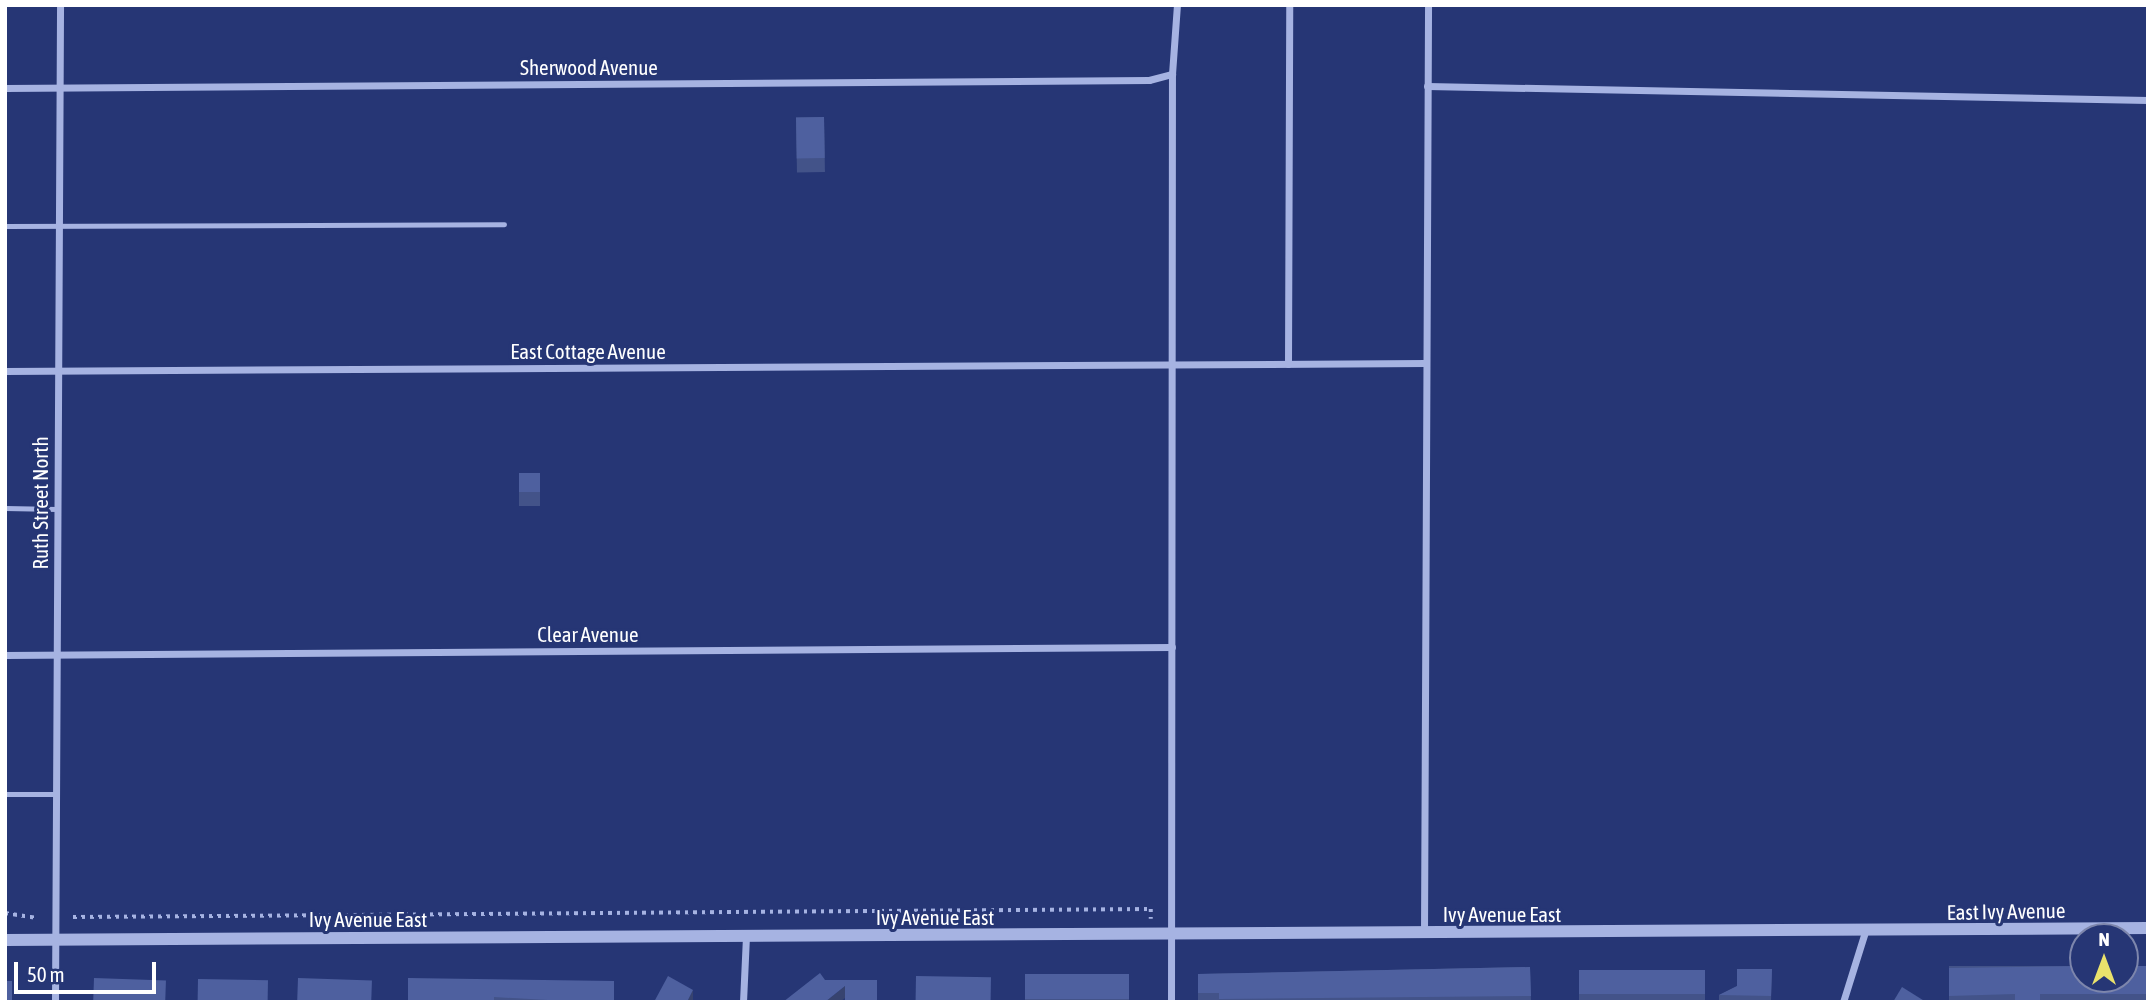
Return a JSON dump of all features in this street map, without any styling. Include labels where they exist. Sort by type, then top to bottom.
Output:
[{"type":"street","name":"Ruth Street North","points":[[55,1002],[60,5]]},
{"type":"street","points":[[1171,1002],[1171,75],[1177,5]]},
{"type":"street","points":[[1288,364],[1289,5]]},
{"type":"street","points":[[1424,934],[1428,5]]},
{"type":"street","name":"Sherwood Avenue","points":[[5,88],[1136,80],[1171,75]]},
{"type":"street","points":[[1427,86],[2148,100]]},
{"type":"street","name":"East Cottage Avenue","points":[[5,371],[1426,363]]},
{"type":"street","name":"Clear Avenue","points":[[5,655],[1171,647]]},
{"type":"street","name":"East Ivy Avenue","points":[[1865,932],[2148,928]]},
{"type":"street","points":[[1843,1002],[1865,932]]},
{"type":"street","name":"Ivy Avenue East","points":[[5,940],[1865,932]]},
{"type":"street","points":[[743,1002],[746,937]]},
{"type":"lane","points":[[5,226],[504,225]]},
{"type":"lane","points":[[5,508],[57,509]]},
{"type":"lane","points":[[5,794],[56,794]]},
{"type":"path","points":[[73,917],[1152,909],[1151,919]]},
{"type":"path","points":[[5,913],[36,918]]},
{"type":"building","points":[[796,117],[824,117],[825,158],[797,158]]},
{"type":"building","points":[[519,473],[540,473],[540,492],[519,492]]},
{"type":"building","points":[[2069,966],[2069,993],[2139,993],[2139,966],[2148,966],[2148,994],[2040,994],[2040,1002],[2015,1002],[2015,994],[1949,996],[1949,968]]},
{"type":"building","points":[[1530,967],[1531,996],[1219,999],[1219,993],[1198,993],[1198,974]]},
{"type":"building","points":[[1737,969],[1772,969],[1771,996],[1719,995],[1737,986]]},
{"type":"building","points":[[1579,970],[1705,970],[1705,994],[1579,994]]},
{"type":"building","points":[[820,973],[825,980],[877,980],[877,1002],[845,1002],[845,986],[825,1002],[783,1002]]},
{"type":"building","points":[[1025,974],[1129,974],[1129,999],[1025,999]]},
{"type":"building","points":[[668,976],[693,990],[687,1002],[654,1002]]},
{"type":"building","points":[[916,976],[991,977],[991,1002],[916,1001]]},
{"type":"building","points":[[94,978],[166,981],[165,1002],[93,1002]]},
{"type":"building","points":[[298,978],[372,981],[371,1002],[297,1002]]},
{"type":"building","points":[[408,978],[614,981],[614,1002],[494,997],[494,1002],[408,1002]]},
{"type":"building","points":[[198,979],[268,980],[268,1002],[198,1002]]},
{"type":"building","points":[[5,981],[12,981],[12,1002],[5,1002]]},
{"type":"building","points":[[1902,987],[1926,1002],[1893,1002]]}]
